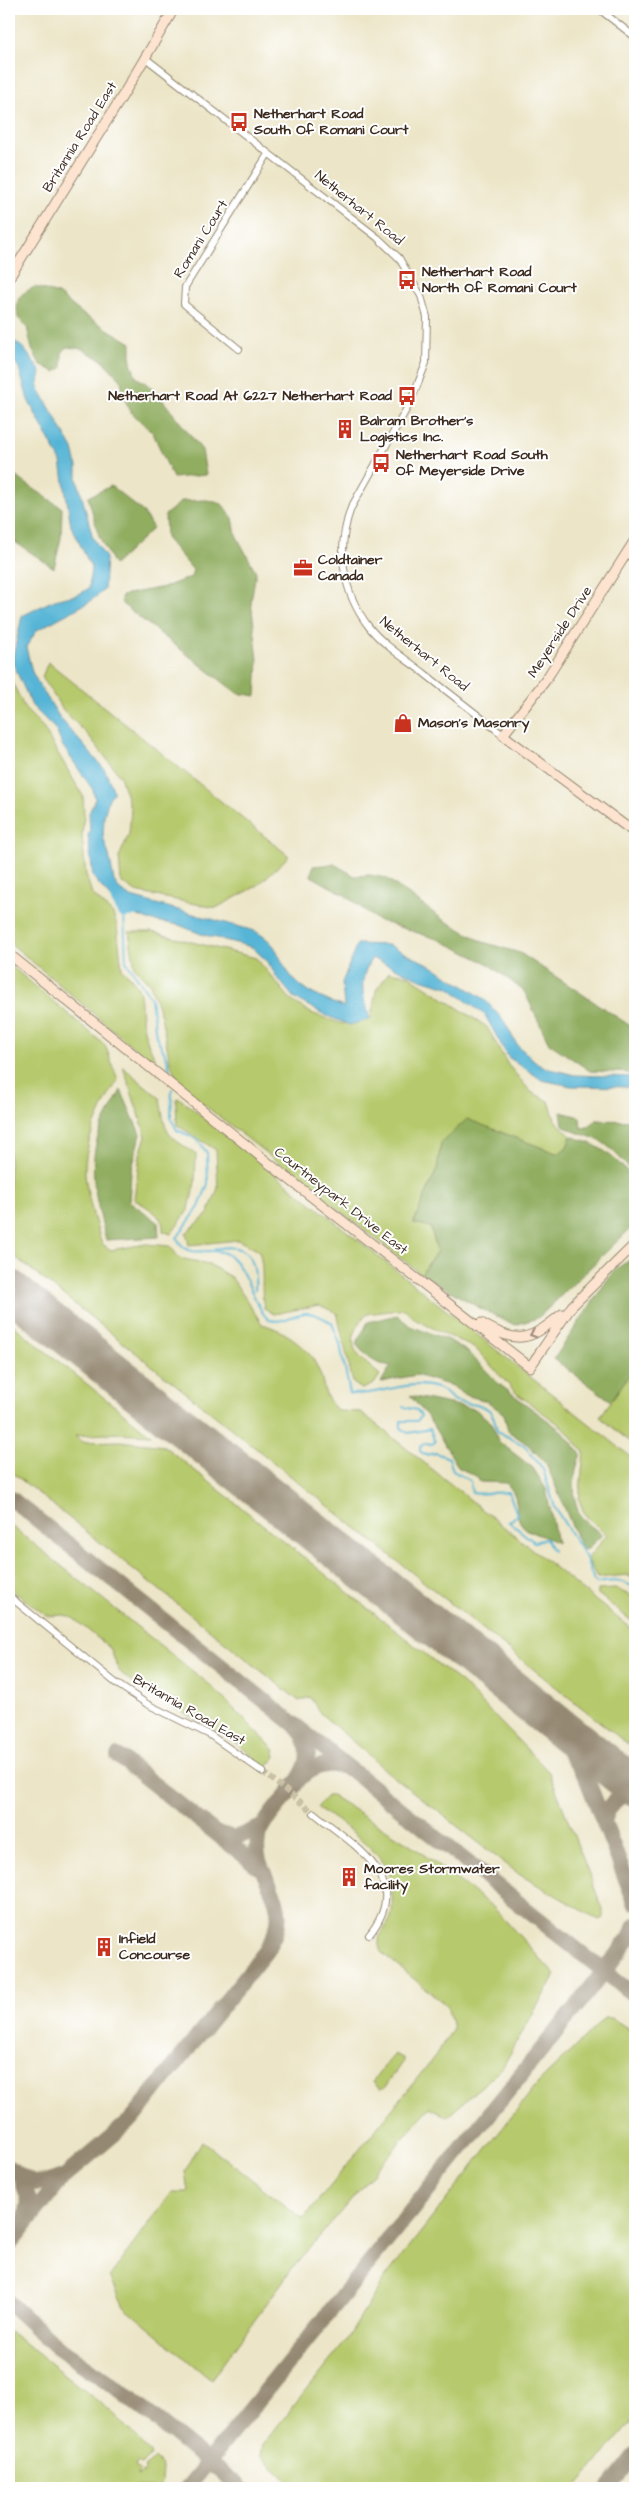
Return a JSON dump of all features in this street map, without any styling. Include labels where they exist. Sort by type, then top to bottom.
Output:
[{"type":"street","name":"Britannia Road East","points":[[9,278],[12,267],[123,95],[174,9]]},
{"type":"street","points":[[599,9],[608,12],[635,37]]},
{"type":"street","name":"Netherhart Road","points":[[144,57],[378,238],[399,258],[421,296],[428,317],[426,363],[419,385],[362,485],[345,525],[343,564],[345,579],[352,599],[369,628],[381,640],[635,833]]},
{"type":"street","name":"Romani Court","points":[[239,349],[184,304],[185,288],[268,154]]},
{"type":"street","name":"Meyerside Drive","points":[[503,734],[545,681],[635,540]]},
{"type":"street","name":"Courtneypark Drive East","points":[[9,954],[530,1367],[572,1306],[635,1244]]},
{"type":"street","points":[[461,1312],[494,1331],[515,1338],[539,1332],[572,1306]]},
{"type":"street","name":"Britannia Road East","points":[[9,1596],[117,1684],[147,1704],[210,1735],[262,1772]]},
{"type":"street","points":[[314,1813],[370,1858],[384,1882],[386,1897],[383,1912],[369,1935]]},
{"type":"green space","points":[[35,287],[58,294],[84,315],[131,343],[131,362],[136,377],[153,388],[202,450],[206,475],[173,478],[153,433],[131,412],[124,398],[121,380],[102,360],[82,349],[67,347],[62,353],[62,368],[55,372],[40,364],[32,349],[27,327],[18,318],[17,312],[21,295]]},
{"type":"green space","points":[[9,472],[62,508],[61,538],[54,568],[9,538]]},
{"type":"green space","points":[[111,486],[142,511],[153,528],[114,565],[99,536],[88,497]]},
{"type":"green space","points":[[207,500],[222,504],[233,518],[236,535],[256,572],[251,601],[258,660],[256,696],[237,693],[122,604],[121,597],[127,594],[165,587],[191,577],[193,570],[166,538],[165,515],[182,501]]},
{"type":"green space","points":[[48,662],[289,856],[257,886],[216,908],[136,892],[121,882],[119,857],[129,834],[131,810],[120,776],[89,736],[63,710],[42,677]]},
{"type":"green space","points":[[9,675],[25,709],[42,726],[83,796],[82,837],[86,875],[92,894],[113,914],[117,926],[122,969],[138,989],[144,1031],[160,1070],[9,942]]},
{"type":"green space","points":[[334,864],[355,876],[370,875],[386,878],[442,919],[483,942],[520,953],[635,1029],[635,1073],[590,1071],[549,1043],[524,991],[487,963],[440,940],[377,920],[345,895],[311,876],[313,866]]},
{"type":"green space","points":[[129,932],[152,932],[256,958],[292,1001],[311,1013],[342,1024],[371,1017],[376,991],[389,972],[408,975],[487,1027],[508,1065],[531,1092],[549,1101],[555,1120],[571,1136],[567,1147],[559,1154],[467,1120],[441,1143],[437,1169],[413,1223],[430,1226],[437,1251],[421,1274],[180,1086],[170,1062],[161,1016],[150,984],[135,968]]},
{"type":"green space","points":[[9,964],[105,1045],[118,1080],[95,1125],[85,1161],[88,1191],[102,1244],[111,1250],[146,1244],[170,1246],[179,1258],[209,1264],[232,1278],[262,1324],[279,1330],[295,1340],[309,1353],[321,1376],[326,1395],[338,1411],[361,1412],[635,1632],[635,1750],[9,1252]]},
{"type":"green space","points":[[123,1067],[160,1098],[168,1132],[178,1142],[196,1154],[195,1182],[189,1209],[171,1234],[163,1231],[161,1220],[154,1212],[134,1199],[140,1155],[146,1136]]},
{"type":"green space","points":[[121,1090],[140,1134],[131,1172],[129,1201],[158,1222],[159,1237],[106,1240],[95,1190],[94,1153],[102,1127]]},
{"type":"green space","points":[[179,1098],[635,1460],[635,1580],[627,1575],[597,1578],[587,1559],[607,1535],[585,1515],[579,1500],[584,1452],[564,1428],[516,1393],[476,1349],[416,1320],[405,1309],[366,1314],[359,1325],[353,1341],[358,1355],[380,1375],[374,1384],[362,1389],[353,1383],[337,1313],[319,1305],[274,1314],[264,1308],[262,1265],[259,1251],[238,1240],[189,1245],[186,1233],[208,1214],[218,1188],[216,1150],[177,1125],[176,1099]]},
{"type":"green space","points":[[561,1112],[580,1117],[581,1128],[588,1127],[596,1120],[635,1121],[635,1175],[607,1145],[563,1125]]},
{"type":"green space","points":[[467,1119],[558,1154],[567,1147],[571,1136],[599,1148],[620,1164],[635,1179],[635,1224],[538,1318],[515,1325],[483,1310],[421,1274],[437,1251],[431,1227],[413,1223],[437,1169],[441,1143]]},
{"type":"green space","points":[[635,1257],[635,1366],[611,1401],[554,1359],[614,1270]]},
{"type":"green space","points":[[397,1315],[410,1326],[449,1340],[468,1352],[499,1384],[562,1431],[581,1454],[574,1483],[575,1499],[583,1519],[602,1535],[587,1549],[582,1550],[546,1463],[527,1444],[508,1431],[504,1414],[487,1401],[465,1395],[452,1386],[416,1375],[381,1382],[391,1366],[380,1364],[371,1359],[356,1344],[368,1322]]},
{"type":"green space","points":[[9,1322],[151,1435],[119,1433],[75,1436],[82,1442],[120,1441],[164,1446],[463,1684],[549,1772],[603,1910],[603,1918],[599,1920],[520,1875],[390,1774],[320,1713],[310,1697],[299,1701],[9,1470]]},
{"type":"green space","points":[[635,1366],[635,1446],[600,1417]]},
{"type":"green space","points":[[410,1396],[475,1409],[492,1423],[498,1441],[533,1468],[546,1489],[557,1543],[527,1530],[523,1526],[518,1517],[516,1499],[506,1483],[480,1482],[476,1476],[459,1468],[427,1416]]},
{"type":"green space","points":[[9,1524],[210,1685],[274,1749],[276,1757],[266,1768],[237,1743],[136,1686],[119,1671],[110,1648],[73,1618],[64,1615],[47,1616],[9,1588]]},
{"type":"green space","points":[[615,1589],[635,1597],[635,1624],[598,1594],[598,1590]]},
{"type":"green space","points":[[327,1796],[332,1796],[411,1845],[493,1907],[555,1975],[502,2068],[447,2117],[430,2107],[291,2270],[211,2380],[124,2307],[110,2276],[172,2192],[188,2192],[185,2171],[202,2141],[303,2219],[442,2047],[453,2028],[447,2006],[381,1952],[379,1946],[380,1937],[392,1913],[392,1892],[389,1872],[374,1851],[365,1843],[317,1808]]},
{"type":"green space","points":[[605,2018],[612,2018],[635,2033],[635,2418],[575,2488],[295,2488],[261,2456],[263,2444],[346,2341],[384,2279],[538,2083]]},
{"type":"green space","points":[[394,2054],[403,2058],[403,2061],[385,2087],[380,2089],[373,2081]]},
{"type":"green space","points":[[9,2331],[113,2413],[151,2454],[142,2464],[136,2462],[134,2466],[140,2470],[137,2475],[142,2472],[144,2473],[146,2466],[154,2458],[163,2467],[162,2481],[158,2488],[23,2488],[9,2476]]},
{"type":"water","points":[[9,336],[24,349],[41,372],[38,387],[73,449],[77,466],[77,478],[93,538],[106,558],[104,590],[89,602],[37,630],[26,647],[32,672],[38,683],[60,718],[105,770],[114,792],[109,798],[104,816],[103,837],[114,881],[120,890],[131,897],[255,931],[273,945],[293,979],[313,994],[344,1007],[342,983],[357,944],[388,945],[430,965],[483,998],[504,1021],[517,1045],[542,1067],[575,1075],[635,1077],[635,1087],[571,1086],[542,1080],[508,1057],[485,1015],[448,987],[421,979],[372,958],[363,981],[363,995],[370,1019],[350,1025],[325,1015],[294,998],[276,976],[268,962],[252,947],[201,934],[179,925],[148,920],[119,908],[93,877],[88,835],[90,832],[89,813],[95,799],[93,790],[62,745],[56,730],[32,706],[12,661],[22,616],[60,598],[76,595],[89,588],[91,567],[71,526],[61,462],[28,400],[19,368],[9,353]]},
{"type":"waterway","points":[[115,897],[124,913],[143,908]]},
{"type":"waterway","points":[[124,913],[126,961],[151,998],[156,1036],[167,1058],[172,1082]]},
{"type":"waterway","points":[[172,1089],[171,1118],[177,1130],[197,1139],[207,1153],[208,1184],[199,1207],[177,1238],[183,1246],[196,1252],[219,1251],[227,1254],[235,1261],[244,1274],[261,1311],[270,1320],[280,1321],[302,1313],[310,1313],[332,1323],[340,1344],[350,1394],[361,1394],[404,1386],[426,1385],[440,1389],[456,1401],[488,1409],[495,1421],[497,1431],[525,1446],[543,1469],[555,1508],[586,1558],[594,1581],[597,1583],[622,1582],[635,1588]]},
{"type":"waterway","points":[[215,1249],[236,1248],[248,1256],[254,1270],[255,1290]]},
{"type":"waterway","points":[[403,1407],[417,1410],[421,1416],[417,1421],[401,1421],[401,1428],[408,1433],[430,1429],[435,1442],[432,1444],[425,1443],[420,1447],[420,1451],[425,1455],[436,1453],[449,1458],[453,1471],[470,1481],[472,1493],[509,1492],[517,1515],[509,1522],[534,1542],[546,1539],[553,1551]]},
{"type":"taxiway","points":[[9,1497],[635,1996]]},
{"type":"taxiway","points":[[505,1684],[539,1715],[564,1745],[586,1777],[635,1902]]},
{"type":"taxiway","points":[[9,2168],[32,2183],[49,2182],[65,2176],[132,2119],[266,1951],[276,1930],[278,1911],[276,1900],[258,1858],[257,1847],[259,1836],[265,1823],[303,1773],[307,1759],[307,1745],[300,1730]]},
{"type":"taxiway","points":[[118,1756],[260,1868]]},
{"type":"taxiway","points":[[299,1779],[315,1768],[322,1766],[334,1765],[347,1768]]},
{"type":"taxiway","points":[[604,1822],[611,1806],[619,1798],[635,1794]]},
{"type":"taxiway","points":[[220,1834],[235,1838],[262,1827]]},
{"type":"taxiway","points":[[187,2488],[584,1997],[631,1936],[635,1925]]},
{"type":"taxiway","points":[[9,2245],[63,2177]]},
{"type":"taxiway","points":[[22,2179],[29,2201],[25,2222]]},
{"type":"taxiway","points":[[9,2303],[56,2346],[114,2386],[241,2488]]},
{"type":"taxiway","points":[[609,2488],[635,2455]]},
{"type":"runway","points":[[9,1289],[635,1787]]},
{"type":"tunnel","points":[[263,1772],[314,1813]]},
{"type":"place","name":"Netherhart Road South Of Romani Court","points":[[239,122]]},
{"type":"place","name":"Netherhart Road North Of Romani Court","points":[[407,280]]},
{"type":"place","name":"Netherhart Road At 6227 Netherhart Road","points":[[407,396]]},
{"type":"place","name":"Balram Brother's Logistics Inc.","points":[[345,429]]},
{"type":"place","name":"Netherhart Road South Of Meyerside Drive","points":[[381,463]]},
{"type":"place","name":"Coldtainer Canada","points":[[303,568]]},
{"type":"place","name":"Mason's Masonry","points":[[403,723]]},
{"type":"place","name":"Moores Stormwater facility","points":[[349,1877]]},
{"type":"place","name":"Infield Concourse","points":[[104,1947]]}]
